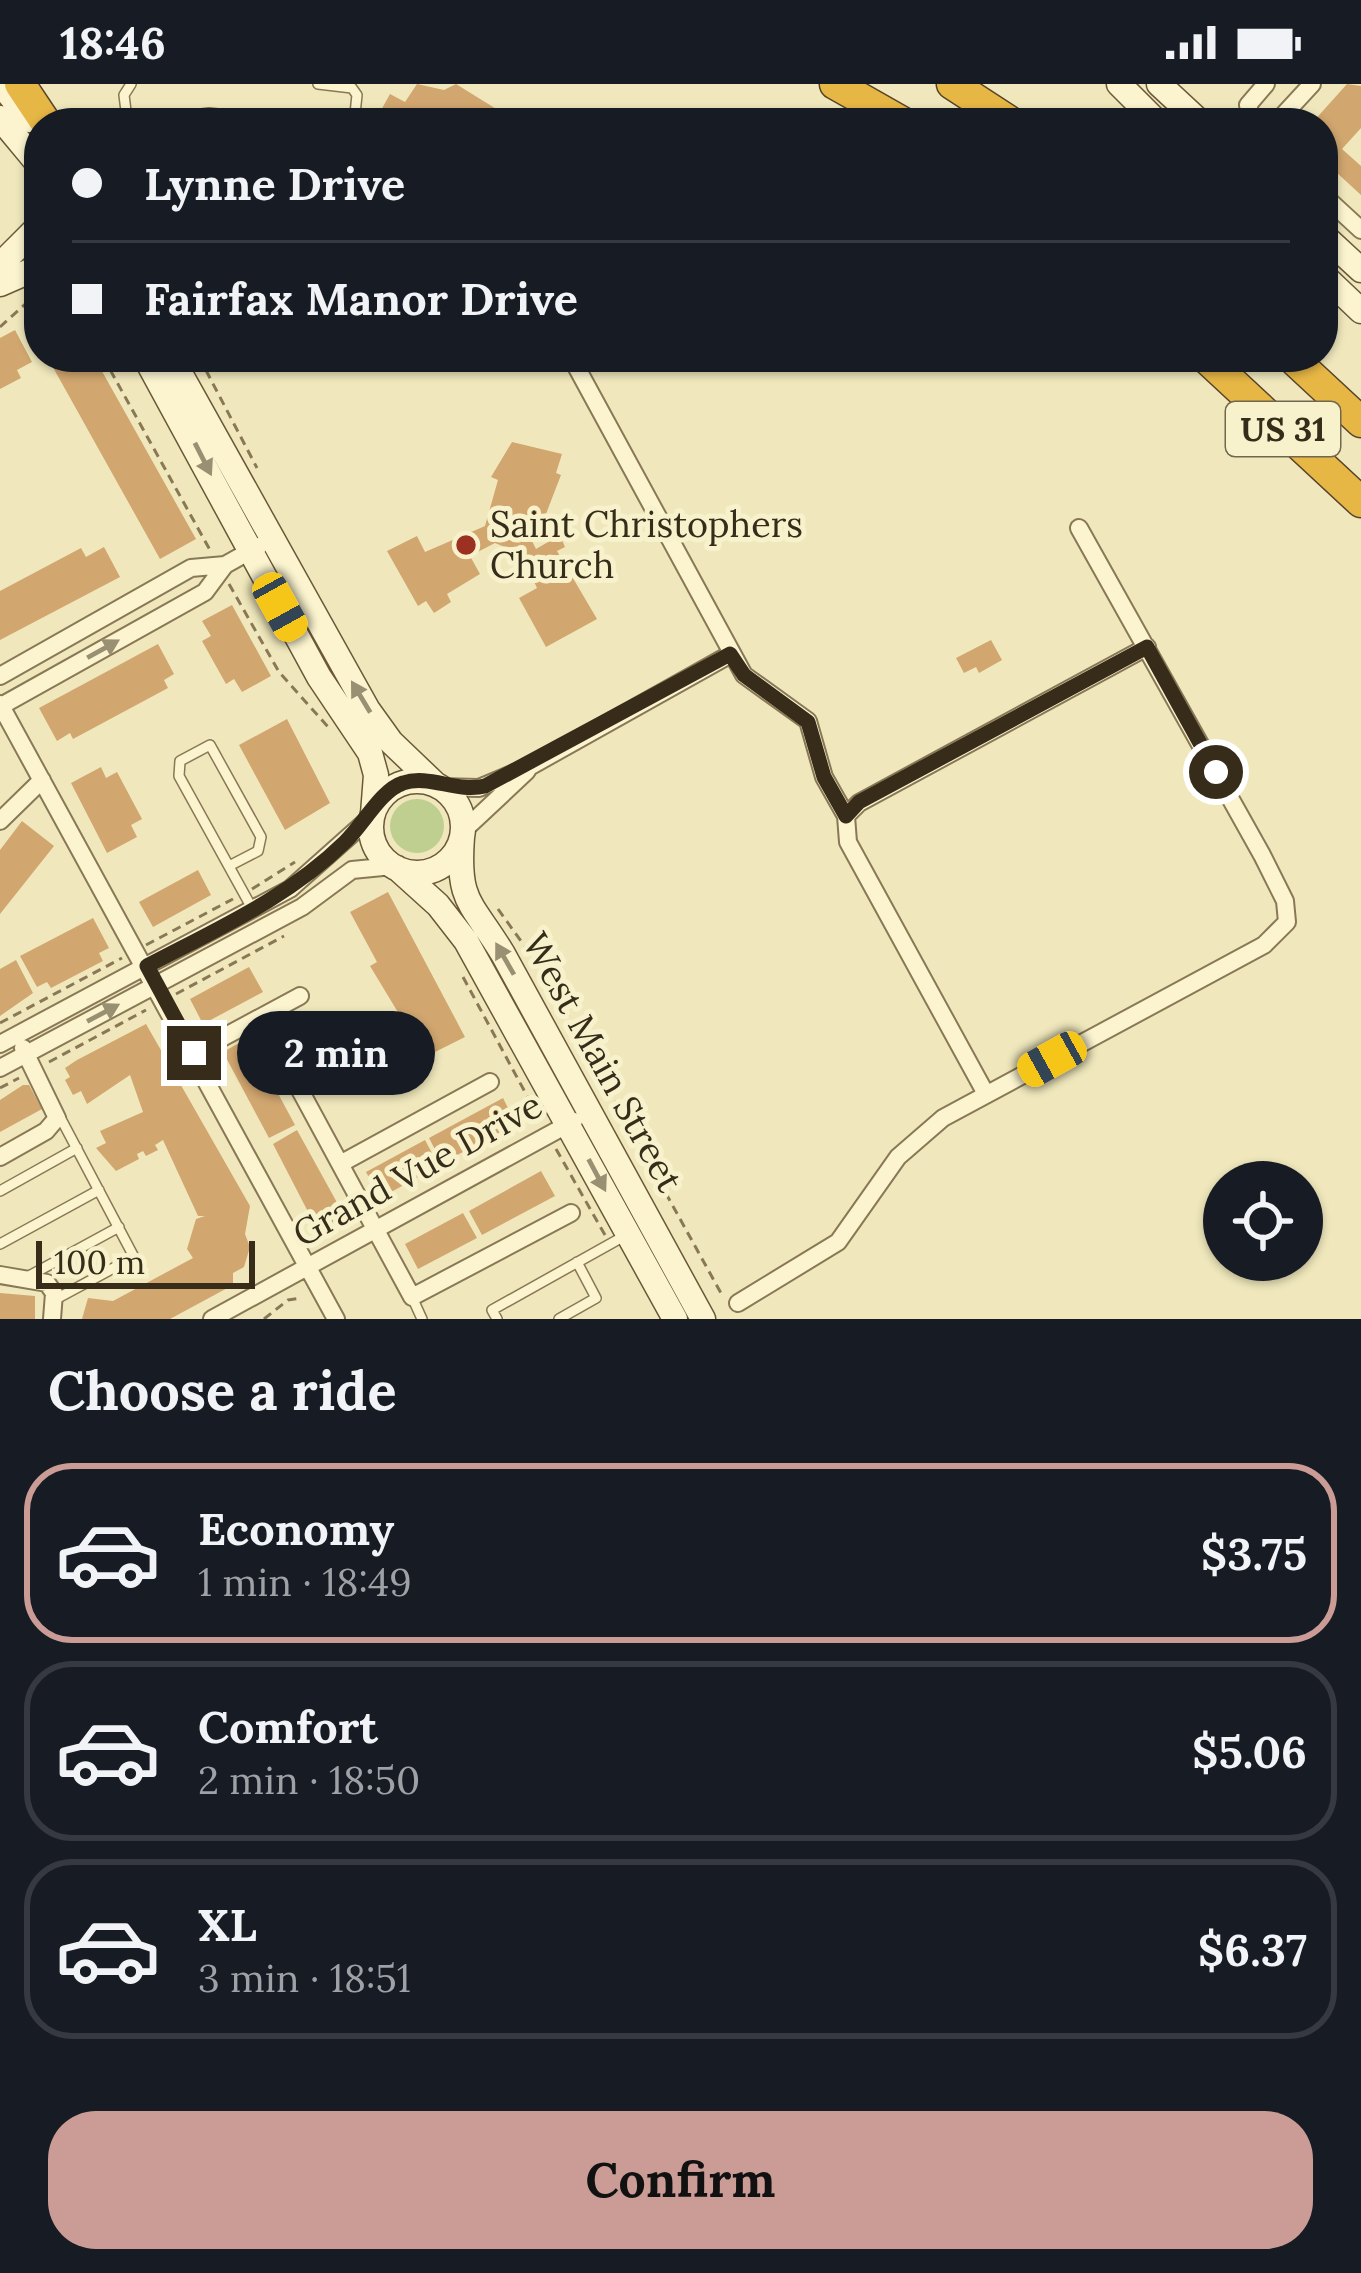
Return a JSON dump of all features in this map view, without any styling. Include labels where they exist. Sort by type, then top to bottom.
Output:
[{"type":"highway","points":[[835,84],[877,108]]},
{"type":"highway","points":[[952,84],[989,108]]},
{"type":"highway","name":"US 31","points":[[1221,372],[1361,502]]},
{"type":"highway","name":"US 31","points":[[1307,372],[1361,422]]},
{"type":"main road","points":[[1,84],[24,112]]},
{"type":"main road","points":[[1119,84],[1143,108]]},
{"type":"main road","points":[[1159,84],[1185,108]]},
{"type":"main road","points":[[0,118],[24,156]]},
{"type":"main road","points":[[0,265],[24,235]]},
{"type":"main road","points":[[1338,249],[1361,270]]},
{"type":"main road","points":[[1338,289],[1361,310]]},
{"type":"main road","points":[[155,372],[261,546],[381,729],[459,808],[462,834],[455,853],[434,869],[395,867],[374,841],[376,775],[370,753],[339,711],[261,546],[178,372]]},
{"type":"main road","points":[[373,815],[393,787],[414,781],[438,786]]},
{"type":"main road","name":"West Main Street","points":[[462,834],[463,895],[503,954],[628,1234],[675,1319]]},
{"type":"main road","name":"West Main Street","points":[[395,867],[462,935],[703,1319]]},
{"type":"street","points":[[1248,108],[1265,84]]},
{"type":"street","points":[[1290,108],[1312,84]]},
{"type":"street","points":[[1338,209],[1361,230]]},
{"type":"street","points":[[579,372],[730,654],[744,675],[808,722],[824,777],[846,816],[848,842],[986,1094]]},
{"type":"street","points":[[732,1302],[825,1254],[852,1227],[910,1144],[986,1094],[1264,945],[1287,922],[1285,901],[1262,855],[1079,528]]},
{"type":"street","points":[[0,676],[190,568],[222,566],[261,546]]},
{"type":"street","points":[[222,566],[205,592],[1,705],[335,1319]]},
{"type":"street","points":[[846,816],[859,802],[1147,647]]},
{"type":"street","points":[[438,786],[479,788],[531,766],[730,654]]},
{"type":"street","points":[[462,834],[531,766]]},
{"type":"street","points":[[0,821],[42,780]]},
{"type":"street","points":[[0,1156],[52,1126],[58,1112],[27,1054],[8,1040],[142,958],[248,902],[301,881],[373,815]]},
{"type":"street","points":[[0,1068],[302,907],[346,872],[395,867]]},
{"type":"street","points":[[194,1053],[300,996]]},
{"type":"street","points":[[261,1018],[412,1298],[571,1213]]},
{"type":"street","points":[[340,1164],[490,1082]]},
{"type":"street","name":"Grand Vue Drive","points":[[212,1319],[580,1118]]},
{"type":"street","points":[[0,1275],[46,1283],[54,1300],[52,1319]]},
{"type":"lane","points":[[318,84],[352,88],[357,95],[356,108]]},
{"type":"lane","points":[[229,866],[258,851],[261,837],[210,745],[180,761],[178,776],[248,902]]},
{"type":"lane","points":[[54,1300],[134,1256],[58,1112]]},
{"type":"lane","points":[[0,1191],[77,1148]]},
{"type":"lane","points":[[0,1244],[99,1190]]},
{"type":"lane","points":[[26,1278],[119,1227]]},
{"type":"lane","points":[[497,1319],[492,1310],[628,1234]]},
{"type":"lane","points":[[559,1319],[596,1298],[577,1262]]},
{"type":"lane","points":[[412,1298],[422,1319]]},
{"type":"path","points":[[0,327],[24,301]]},
{"type":"path","points":[[112,372],[279,673],[332,732]]},
{"type":"path","points":[[207,372],[257,468]]},
{"type":"path","points":[[0,1023],[142,958],[248,902],[299,860]]},
{"type":"path","points":[[492,902],[546,976],[732,1302]]},
{"type":"path","points":[[264,1319],[288,1300],[301,1298],[302,1288]]},
{"type":"green space","points":[[417,799],[436,807],[444,826],[436,845],[417,853],[398,845],[390,826],[398,807]]},
{"type":"building","points":[[417,84],[444,90],[456,84],[495,108],[382,108],[390,94],[405,102]]},
{"type":"building","points":[[1347,84],[1361,86],[1361,128],[1342,149],[1361,166],[1361,195],[1338,174],[1338,108],[1325,108]]},
{"type":"building","points":[[15,330],[24,347],[24,366],[17,370],[21,378],[0,389],[0,338]]},
{"type":"building","points":[[56,372],[102,372],[196,539],[160,559]]},
{"type":"building","name":"Saint Christophers Church","points":[[512,442],[562,454],[556,473],[561,475],[544,519],[545,536],[532,541],[536,549],[560,535],[565,547],[557,551],[597,619],[546,647],[519,598],[537,588],[521,554],[495,543],[470,556],[480,574],[447,594],[451,602],[434,613],[426,601],[418,606],[387,551],[417,536],[425,552],[485,526],[498,480],[491,477]]},
{"type":"building","points":[[104,547],[120,577],[0,640],[0,591],[81,548],[86,557]]},
{"type":"building","points":[[232,605],[271,676],[242,692],[234,679],[226,684],[202,641],[211,636],[202,621]]},
{"type":"building","points":[[991,640],[1002,660],[979,673],[976,667],[964,673],[956,658]]},
{"type":"building","points":[[158,644],[174,674],[164,680],[168,688],[73,739],[70,733],[57,741],[39,708]]},
{"type":"building","points":[[287,719],[330,803],[285,830],[239,745]]},
{"type":"building","points":[[101,767],[106,778],[117,772],[142,819],[131,825],[137,837],[107,853],[71,783]]},
{"type":"building","points":[[22,821],[54,846],[0,914],[0,850]]},
{"type":"building","points":[[198,870],[211,895],[153,927],[139,902]]},
{"type":"building","points":[[388,892],[465,1037],[425,1057],[370,966],[377,962],[350,912]]},
{"type":"building","points":[[93,918],[109,948],[99,953],[103,961],[51,988],[47,982],[37,987],[20,956]]},
{"type":"building","points":[[16,960],[33,993],[0,1016],[0,969]]},
{"type":"building","points":[[249,967],[263,992],[203,1024],[190,999]]},
{"type":"building","points":[[146,1024],[250,1206],[245,1234],[250,1247],[244,1267],[233,1273],[233,1285],[170,1319],[82,1319],[88,1298],[113,1301],[193,1258],[187,1249],[196,1219],[205,1216],[198,1216],[163,1140],[155,1145],[158,1150],[146,1156],[143,1151],[137,1154],[139,1159],[116,1171],[96,1148],[106,1143],[100,1131],[143,1112],[130,1075],[87,1104],[81,1091],[73,1095],[65,1080],[70,1077],[65,1068]]},
{"type":"building","points":[[248,1038],[295,1125],[269,1138],[223,1052]]},
{"type":"building","points":[[29,1085],[42,1109],[0,1132],[0,1100]]},
{"type":"building","points":[[503,1098],[516,1124],[442,1163],[429,1138]]},
{"type":"building","points":[[297,1130],[345,1217],[319,1233],[273,1144]]},
{"type":"building","points":[[425,1140],[439,1166],[380,1198],[366,1172]]},
{"type":"building","points":[[541,1171],[555,1196],[482,1235],[469,1211]]},
{"type":"building","points":[[463,1213],[477,1238],[418,1269],[405,1244]]},
{"type":"building","points":[[0,1293],[35,1296],[35,1319],[0,1319]]},
{"type":"place","name":"Saint Christophers Church","points":[[466,545]]},
{"type":"route","points":[[194,1053],[147,966],[301,881],[372,816],[393,787],[414,781],[470,789],[496,782],[730,654],[760,690],[795,707],[808,722],[824,777],[846,816],[859,802],[1147,647],[1216,772]]}]
